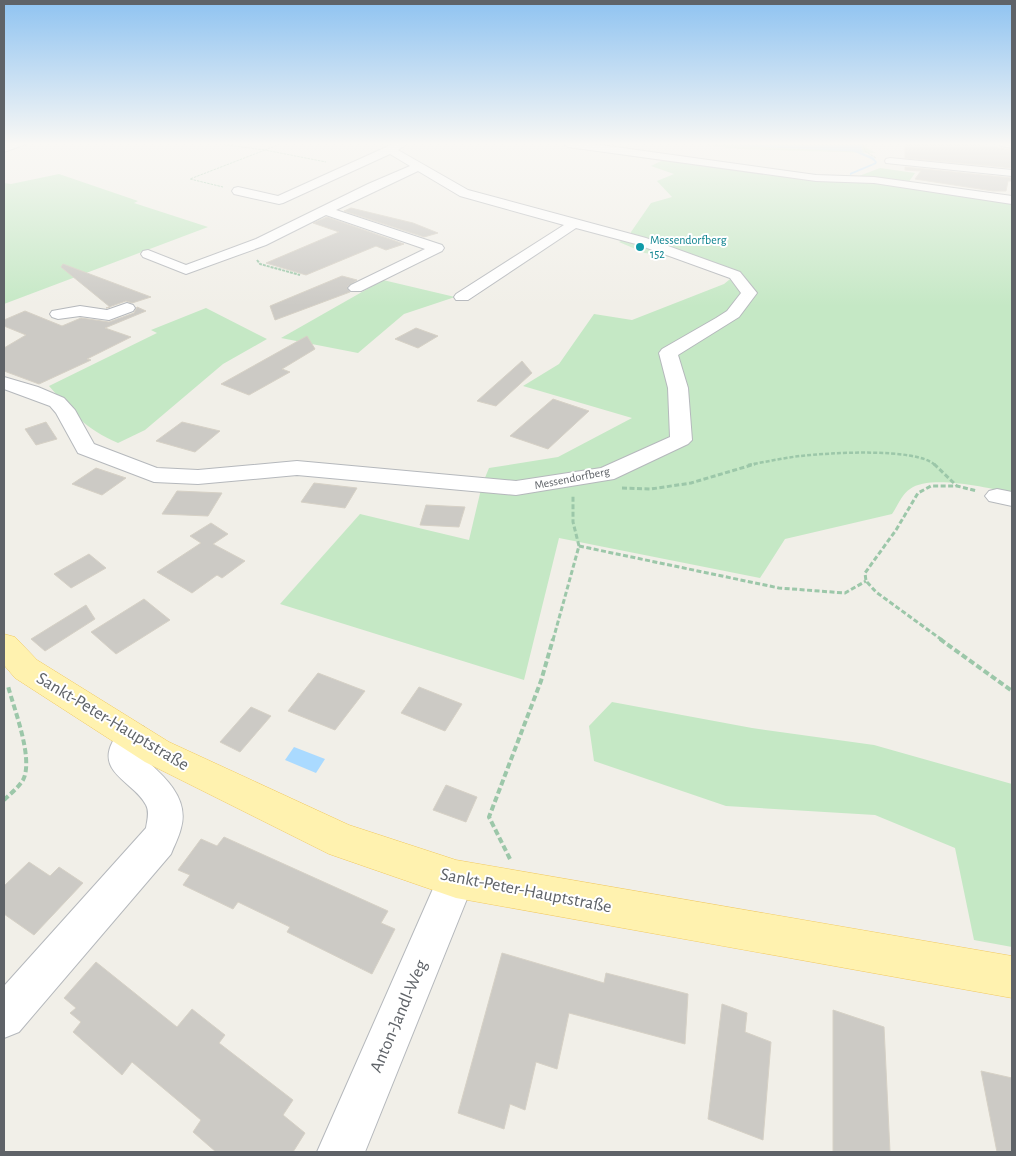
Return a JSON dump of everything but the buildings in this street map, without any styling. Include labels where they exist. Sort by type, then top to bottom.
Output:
[{"type":"main road","name":"Sankt-Peter-Hauptstraße","points":[[4,644],[26,669],[157,752],[342,841],[456,879],[1012,977]]},
{"type":"street","points":[[269,198],[278,200],[283,198]]},
{"type":"street","points":[[148,254],[186,270],[296,227],[351,198]]},
{"type":"street","name":"Messendorfberg","points":[[4,383],[31,390],[57,402],[65,410],[86,448],[154,475],[198,477],[297,468],[516,488],[606,474],[681,440],[678,388],[668,353],[734,314],[749,293],[735,275],[641,241],[480,198]]},
{"type":"street","points":[[998,198],[1012,200]]},
{"type":"street","points":[[325,211],[438,248],[356,288]]},
{"type":"street","points":[[462,297],[575,223]]},
{"type":"street","points":[[58,314],[80,311],[109,315],[127,308]]},
{"type":"street","points":[[4,1017],[158,842],[166,827],[166,809],[161,796],[125,762],[126,750],[134,737]]},
{"type":"street","name":"Anton-Jandl-Weg","points":[[340,1152],[456,879]]},
{"type":"path","points":[[260,242],[254,252],[260,264],[300,275]]},
{"type":"path","points":[[622,488],[651,488],[691,483],[744,466],[799,456],[856,453],[913,455],[932,462],[957,486]]},
{"type":"path","points":[[510,860],[489,817],[541,681],[579,546],[573,522],[574,479]]},
{"type":"path","points":[[1005,497],[957,486],[931,486],[918,493],[896,530],[865,573],[866,582],[876,592],[1012,691]]},
{"type":"path","points":[[579,546],[778,588],[845,593],[866,582]]},
{"type":"path","points":[[4,800],[18,787],[24,778],[27,764],[8,686],[10,680],[26,669]]},
{"type":"green space","points":[[4,198],[129,198],[138,201],[134,203],[208,227],[4,304]]},
{"type":"green space","points":[[669,198],[991,198],[1012,201],[1012,493],[959,483],[945,482],[919,485],[910,489],[905,494],[892,514],[785,539],[760,578],[559,538],[524,680],[280,604],[360,514],[469,540],[482,485],[489,468],[558,457],[632,418],[523,386],[559,364],[594,314],[632,320],[724,284],[735,275],[676,258],[645,253],[619,242],[631,236],[631,232],[651,203]]},
{"type":"green space","points":[[383,280],[455,297],[404,314],[358,353],[281,338]]},
{"type":"green space","points":[[206,308],[267,339],[223,364],[145,430],[118,443],[107,438],[88,426],[72,412],[49,386],[157,333],[151,330]]},
{"type":"green space","points":[[612,702],[752,728],[874,745],[1012,784],[1012,947],[974,940],[955,848],[875,815],[726,806],[594,761],[589,726]]},
{"type":"water","points":[[294,747],[325,759],[316,773],[285,760]]},
{"type":"place","name":"Messendorfberg 152","points":[[640,247]]}]
